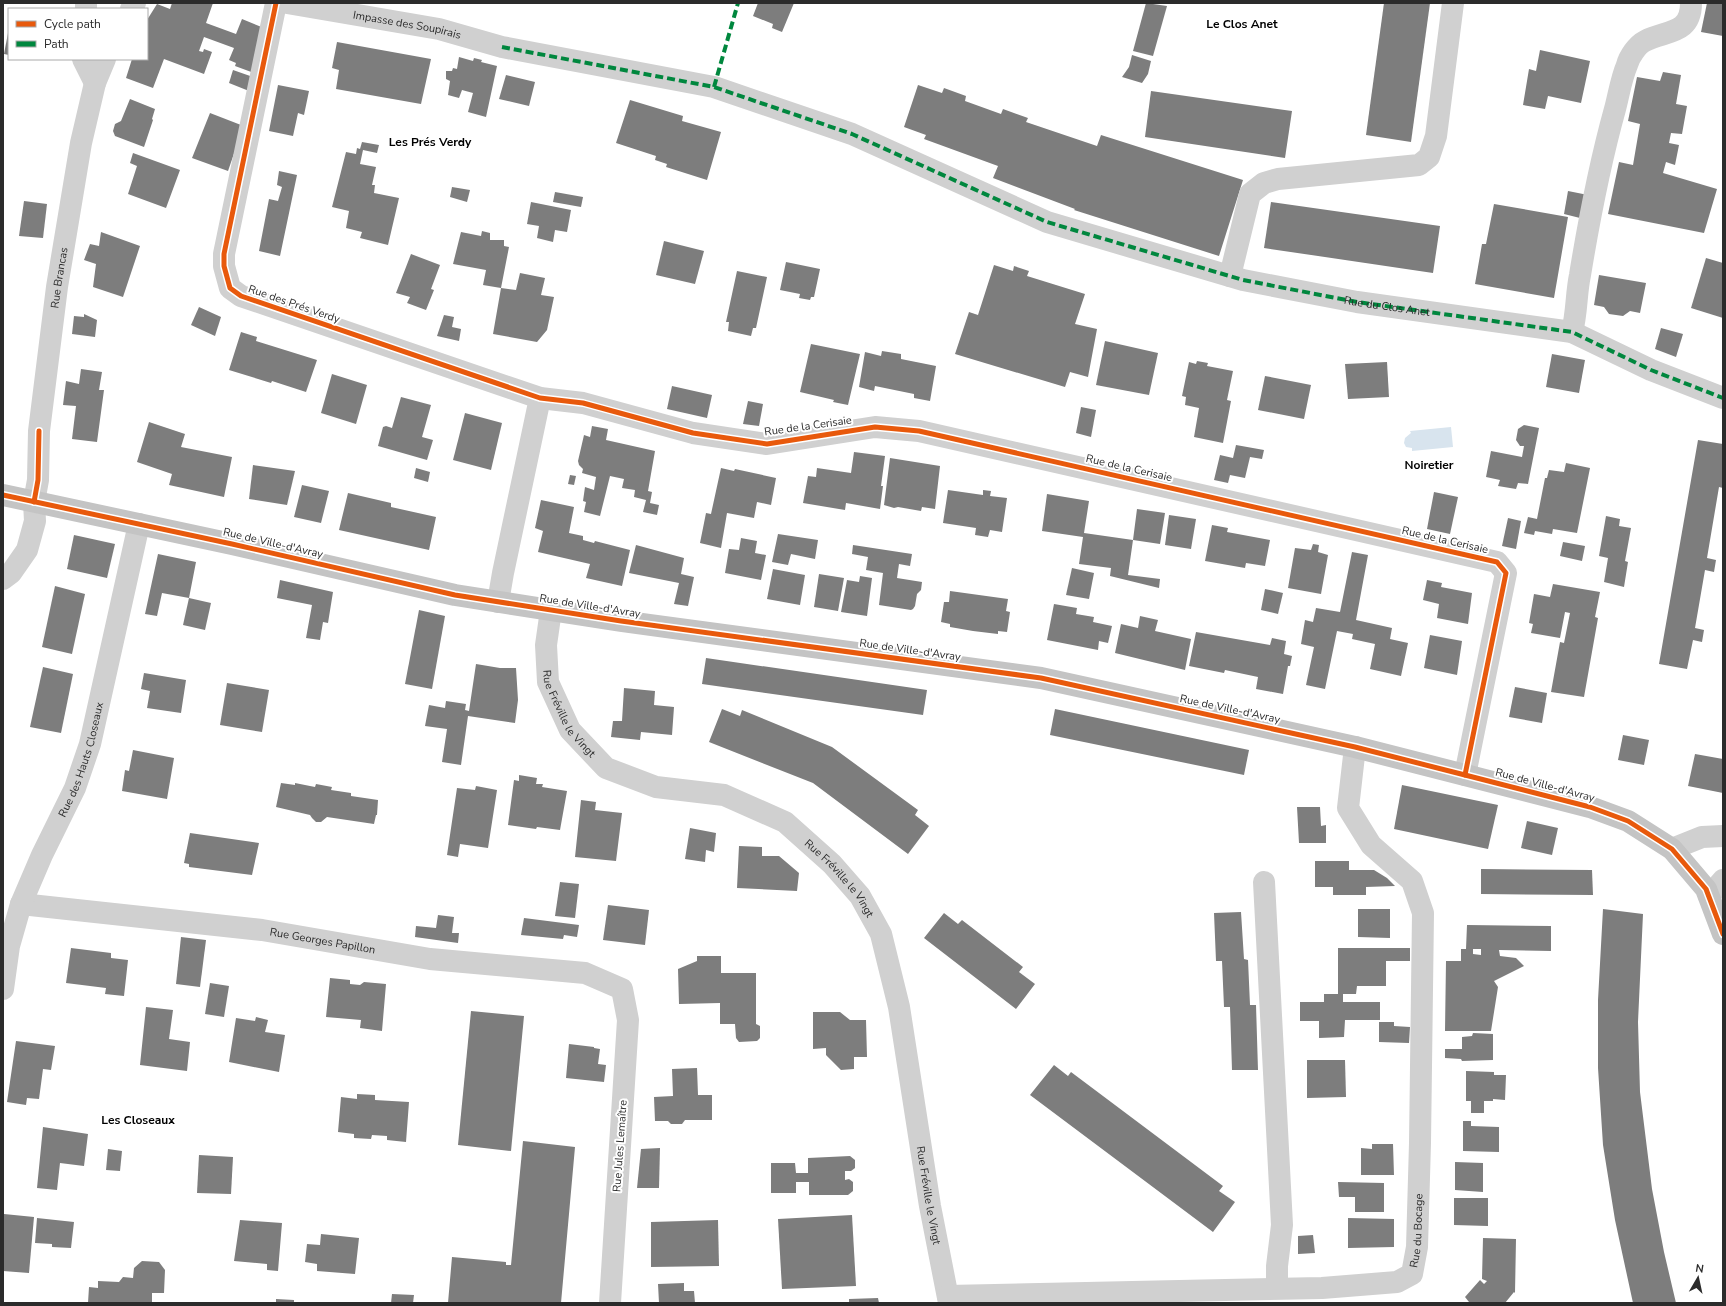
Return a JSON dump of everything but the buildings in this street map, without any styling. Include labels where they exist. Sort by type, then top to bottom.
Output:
[{"type":"main road","name":"Rue de Ville-d'Avray","points":[[3,495],[446,593],[629,622],[1041,678],[1355,747],[1466,775],[1590,807],[1628,822],[1672,849],[1706,889],[1723,934]]},
{"type":"street","name":"Rue des Prés Verdy","points":[[276,3],[224,254],[224,266],[230,288],[241,296],[540,398]]},
{"type":"street","name":"Impasse des Soupirais","points":[[287,3],[439,29],[502,47],[714,88],[852,134],[1047,222]]},
{"type":"street","points":[[1230,276],[1250,194],[1264,183],[1278,179],[1419,165],[1429,157],[1436,136],[1453,3]]},
{"type":"street","points":[[1572,332],[1576,318],[1579,277],[1606,140],[1627,64],[1643,42],[1679,30],[1685,24],[1691,11],[1691,3]]},
{"type":"street","points":[[84,60],[95,83]]},
{"type":"street","name":"Rue Brancas","points":[[3,579],[11,573],[27,550],[34,521],[34,502],[38,480],[40,431],[57,286],[81,144],[95,83],[105,60]]},
{"type":"street","name":"Rue du Clos Anet","points":[[1047,222],[1230,276],[1357,302],[1572,332],[1651,370],[1723,398]]},
{"type":"street","points":[[498,602],[540,398]]},
{"type":"street","name":"Rue de la Cerisaie","points":[[540,398],[583,403],[692,433],[767,444],[875,427],[919,431],[1497,562],[1506,574],[1466,775]]},
{"type":"street","name":"Rue des Hauts Closeaux","points":[[3,989],[9,946],[21,904],[42,854],[75,788],[90,744],[139,524]]},
{"type":"street","name":"Rue Fréville le Vingt","points":[[551,610],[546,645],[548,682],[570,730],[606,768],[656,787],[724,795],[785,822],[832,864],[860,896],[881,934],[899,1007],[930,1206],[948,1299]]},
{"type":"street","name":"Rue du Bocage","points":[[948,1299],[1277,1288],[1322,1288],[1397,1282],[1412,1274],[1417,1247],[1423,913],[1412,880],[1371,846],[1348,808],[1355,747]]},
{"type":"street","points":[[1672,849],[1702,837],[1723,836]]},
{"type":"street","points":[[1709,896],[1723,880]]},
{"type":"street","points":[[1264,882],[1282,1225],[1277,1266],[1277,1288]]},
{"type":"street","name":"Rue Georges Papillon","points":[[21,904],[262,930],[430,959],[585,973],[622,989]]},
{"type":"street","name":"Rue Jules Lemaître","points":[[610,1303],[628,1020],[622,989]]},
{"type":"shaded area","points":[[1451,427],[1453,447],[1412,451],[1412,448],[1406,447],[1404,443],[1405,438],[1411,433],[1410,431]]},
{"type":"marked path","points":[[714,87],[738,3]]},
{"type":"marked path","points":[[502,47],[714,87],[852,134],[1047,222],[1243,280],[1357,302],[1572,332],[1651,370],[1723,398]]},
{"type":"cycle path","points":[[276,3],[224,254],[224,266],[230,288],[241,296],[540,398],[583,403],[693,433],[767,444],[875,427],[919,431],[1497,562],[1506,573],[1465,775]]},
{"type":"cycle path","points":[[34,502],[38,480],[39,431]]},
{"type":"cycle path","points":[[3,495],[232,544],[455,595],[621,621],[1041,678],[1355,747],[1465,775],[1590,807],[1628,821],[1672,849],[1706,889],[1723,934]]},
{"type":"district","name":"Le Clos Anet","points":[[1242,24]]},
{"type":"district","name":"Les Prés Verdy","points":[[430,142]]},
{"type":"district","name":"Noiretier","points":[[1429,465]]},
{"type":"district","name":"Les Closeaux","points":[[138,1120]]}]
